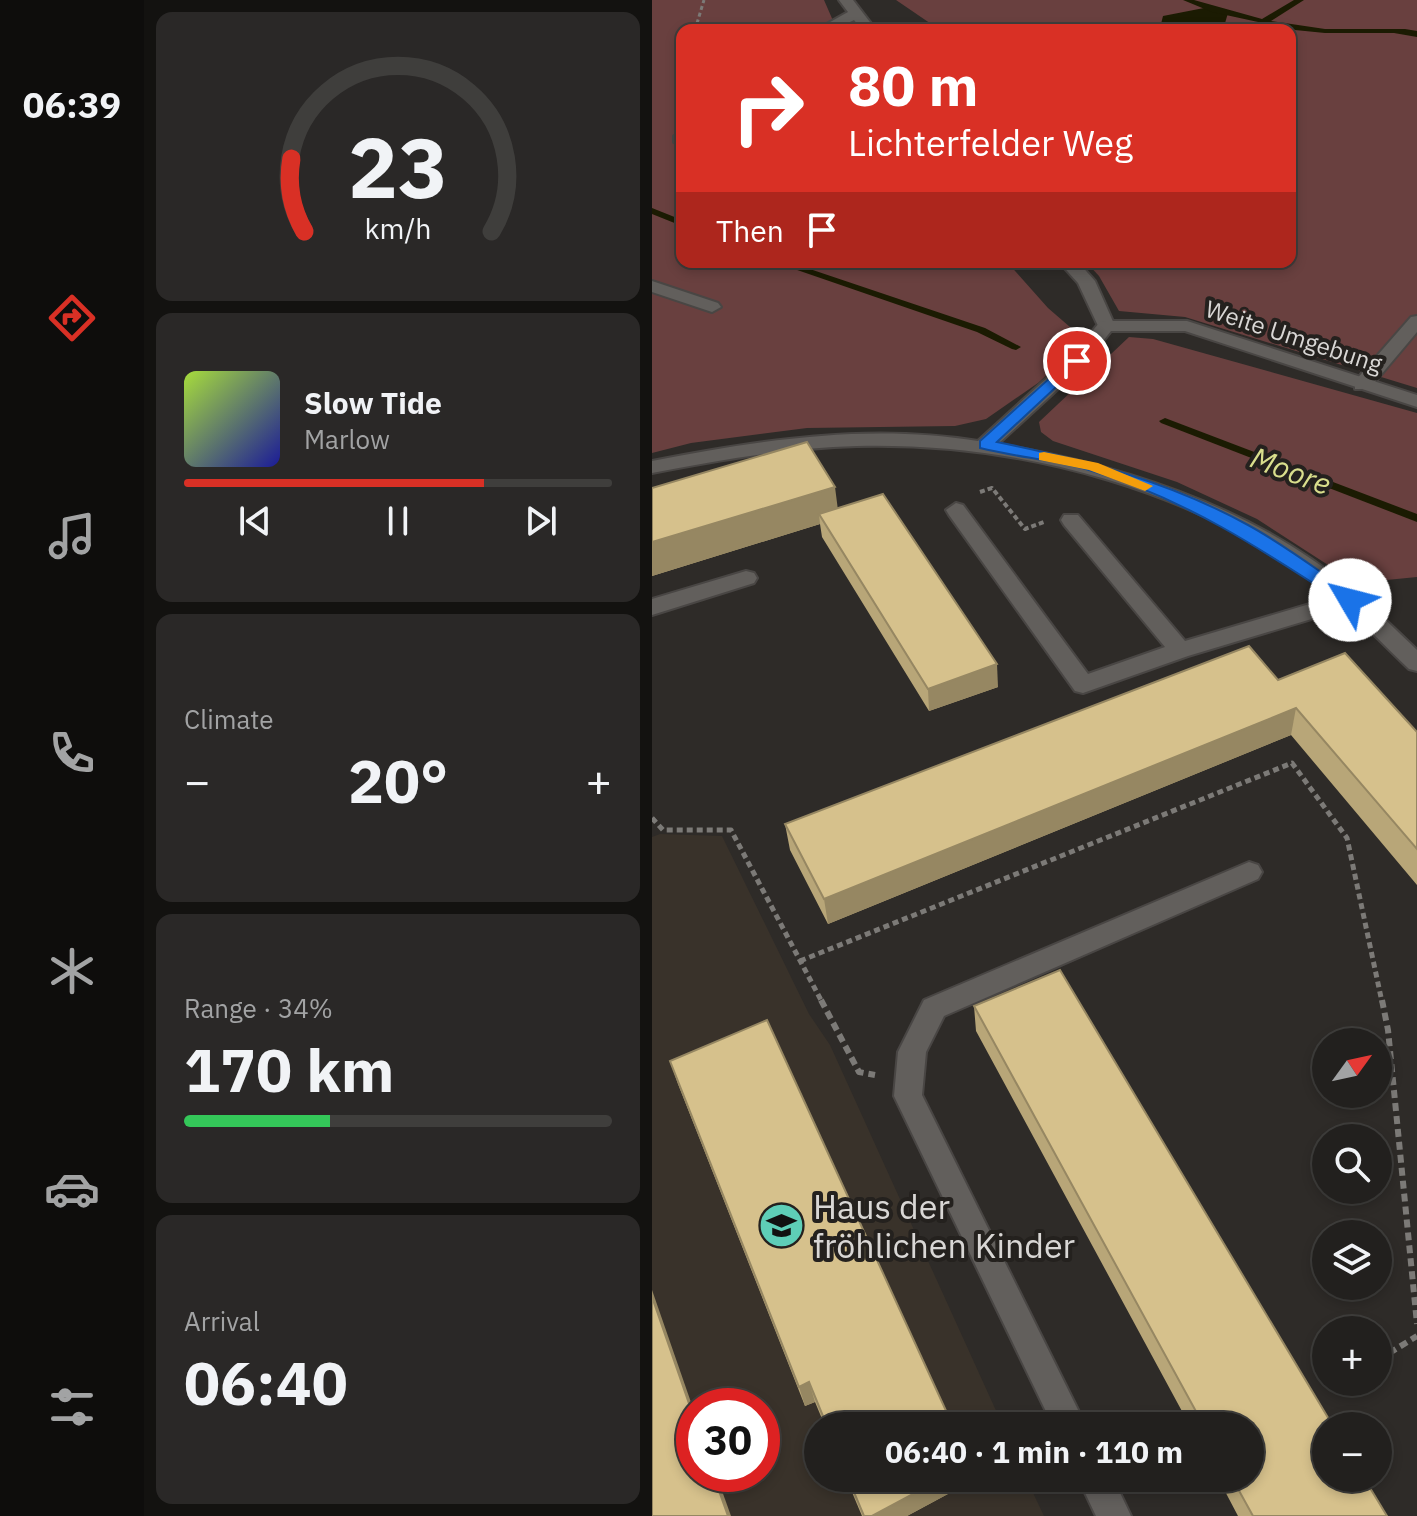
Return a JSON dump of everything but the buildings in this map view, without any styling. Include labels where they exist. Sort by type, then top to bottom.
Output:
[{"type":"street","points":[[846,0],[864,24]]},
{"type":"street","points":[[835,24],[856,14]]},
{"type":"street","points":[[985,445],[1077,361],[1106,326],[1086,281],[1074,268]]},
{"type":"street","points":[[652,286],[712,307]]},
{"type":"street","points":[[1362,385],[1417,321]]},
{"type":"street","name":"Weite Umgebung","points":[[1106,326],[1187,326],[1417,401]]},
{"type":"street","points":[[652,467],[701,455],[829,439],[917,438],[985,445],[1092,466],[1175,497],[1243,529],[1350,600],[1417,663]]},
{"type":"street","points":[[956,510],[1083,685],[1180,650],[1350,600]]},
{"type":"street","points":[[1062,520],[1180,650]]},
{"type":"street","points":[[652,607],[746,578]]},
{"type":"street","points":[[1063,1412],[908,1096],[912,1052],[934,1008],[1249,872]]},
{"type":"street","points":[[1102,1492],[1114,1516]]},
{"type":"path","points":[[697,24],[704,0]]},
{"type":"path","points":[[977,493],[992,488],[1025,529],[1062,520]]},
{"type":"path","points":[[800,961],[1292,763],[1347,838],[1388,1030],[1417,1324]]},
{"type":"path","points":[[652,818],[663,830],[731,830],[859,1072],[909,1081]]},
{"type":"path","points":[[1392,1351],[1417,1336]]},
{"type":"shaded area","points":[[652,0],[824,0],[834,23],[842,24],[676,24],[676,268],[1012,268],[1048,308],[1085,340],[1038,383],[986,419],[955,426],[807,428],[691,443],[652,453]]},
{"type":"shaded area","points":[[896,0],[1417,0],[1417,388],[1185,317],[1119,311],[1092,268],[1296,268],[1296,24],[931,24]]},
{"type":"shaded area","points":[[1204,8],[1228,13],[1225,24],[1161,24],[1163,16]]},
{"type":"shaded area","points":[[1129,337],[1153,339],[1417,413],[1417,577],[1356,583],[1257,519],[1177,482],[1053,441],[1041,432],[1039,422]]},
{"type":"shaded area","name":"Haus der fröhlichen Kinder","points":[[660,834],[722,836],[809,1014],[830,1045],[997,1412],[804,1412],[804,1492],[1033,1492],[1044,1516],[652,1516],[652,837]]},
{"type":"waterway","points":[[1187,0],[1276,24]]},
{"type":"waterway","points":[[1266,20],[1300,0]]},
{"type":"waterway","points":[[1296,28],[1417,34]]},
{"type":"waterway","name":"Moore","points":[[652,211],[676,221]]},
{"type":"waterway","name":"Moore","points":[[797,268],[981,330],[1016,347]]},
{"type":"waterway","name":"Moore","points":[[1165,421],[1417,518]]},
{"type":"slow traffic","points":[[1044,456],[1092,466],[1145,486]]},
{"type":"place","name":"Haus der fröhlichen Kinder","points":[[782,1226]]},
{"type":"route","points":[[1077,361],[985,445],[1092,466],[1175,497],[1243,529],[1311,571],[1350,600]]}]
